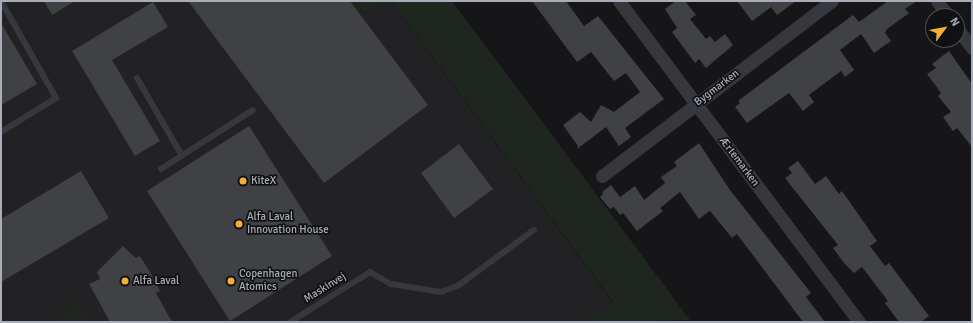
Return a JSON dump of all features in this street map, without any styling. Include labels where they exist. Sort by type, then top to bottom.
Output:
[{"type":"street","name":"Ærtemarken","points":[[619,1],[859,322]]},
{"type":"street","name":"Bygmarken","points":[[602,176],[832,1]]},
{"type":"street","points":[[965,39],[972,48]]},
{"type":"lane","points":[[1,1],[56,98],[1,132]]},
{"type":"lane","points":[[137,78],[182,156]]},
{"type":"lane","points":[[161,169],[253,110]]},
{"type":"lane","name":"Maskinvej","points":[[290,322],[370,272],[391,284],[441,292],[459,284],[534,230]]},
{"type":"shaded area","points":[[1,1],[355,1],[363,12],[391,1],[613,303],[585,322],[1,322]]},
{"type":"shaded area","points":[[355,1],[452,1],[690,320],[585,322],[613,302],[392,2],[363,12]]},
{"type":"shaded area","points":[[76,298],[91,322],[54,322]]},
{"type":"building","points":[[44,1],[75,1],[52,15]]},
{"type":"building","points":[[188,1],[350,1],[428,105],[324,183]]},
{"type":"building","points":[[532,1],[566,1],[584,26],[598,16],[664,99],[625,128],[631,137],[619,146],[606,127],[577,149],[578,146],[563,125],[580,112],[591,122],[601,105],[614,112],[640,92],[626,73],[614,81],[591,52],[577,62]]},
{"type":"building","points":[[676,1],[685,1],[696,15],[690,19],[706,39],[710,36],[715,42],[725,34],[733,45],[706,68],[699,59],[695,63],[672,32],[677,28],[665,9]]},
{"type":"building","points":[[737,1],[796,1],[777,15],[771,7],[752,21]]},
{"type":"building","points":[[888,1],[917,1],[905,9],[909,13],[887,29],[885,33],[891,41],[874,53],[861,34],[840,50],[854,70],[845,77],[841,71],[809,95],[814,102],[803,111],[789,93],[747,123],[735,107],[740,103],[738,101],[853,15],[859,22]]},
{"type":"building","points":[[153,2],[168,27],[112,60],[160,141],[135,156],[72,51]]},
{"type":"building","points":[[1,23],[37,84],[1,105]]},
{"type":"building","points":[[949,51],[972,84],[972,147],[957,128],[953,131],[943,117],[951,112],[938,96],[941,93],[927,74],[936,68],[932,64]]},
{"type":"building","name":"Alfa Laval Innovation House","points":[[249,126],[332,256],[230,321],[147,191]]},
{"type":"building","points":[[699,143],[730,190],[811,293],[806,297],[825,322],[803,322],[737,234],[732,238],[710,211],[699,219],[680,192],[660,208],[663,211],[637,231],[623,213],[620,215],[614,207],[610,209],[600,197],[603,194],[602,192],[611,185],[620,197],[635,186],[644,200],[665,183],[661,177],[677,166],[674,162]]},
{"type":"building","points":[[459,144],[493,189],[454,218],[421,173]]},
{"type":"building","points":[[798,161],[815,184],[826,176],[839,194],[842,191],[877,241],[870,246],[885,266],[889,263],[929,316],[921,322],[899,322],[885,303],[888,301],[862,267],[854,273],[844,263],[833,248],[838,245],[785,178],[792,173],[788,168]]},
{"type":"building","points":[[81,171],[109,218],[1,282],[1,219]]},
{"type":"building","name":"Alfa Laval","points":[[123,246],[136,258],[140,256],[160,291],[156,293],[172,322],[110,322],[89,284],[100,279],[97,272]]},
{"type":"place","name":"KiteX","points":[[243,181]]},
{"type":"place","name":"Alfa Laval Innovation House","points":[[239,224]]},
{"type":"place","name":"Alfa Laval","points":[[125,281]]},
{"type":"place","name":"Copenhagen Atomics","points":[[231,281]]}]
